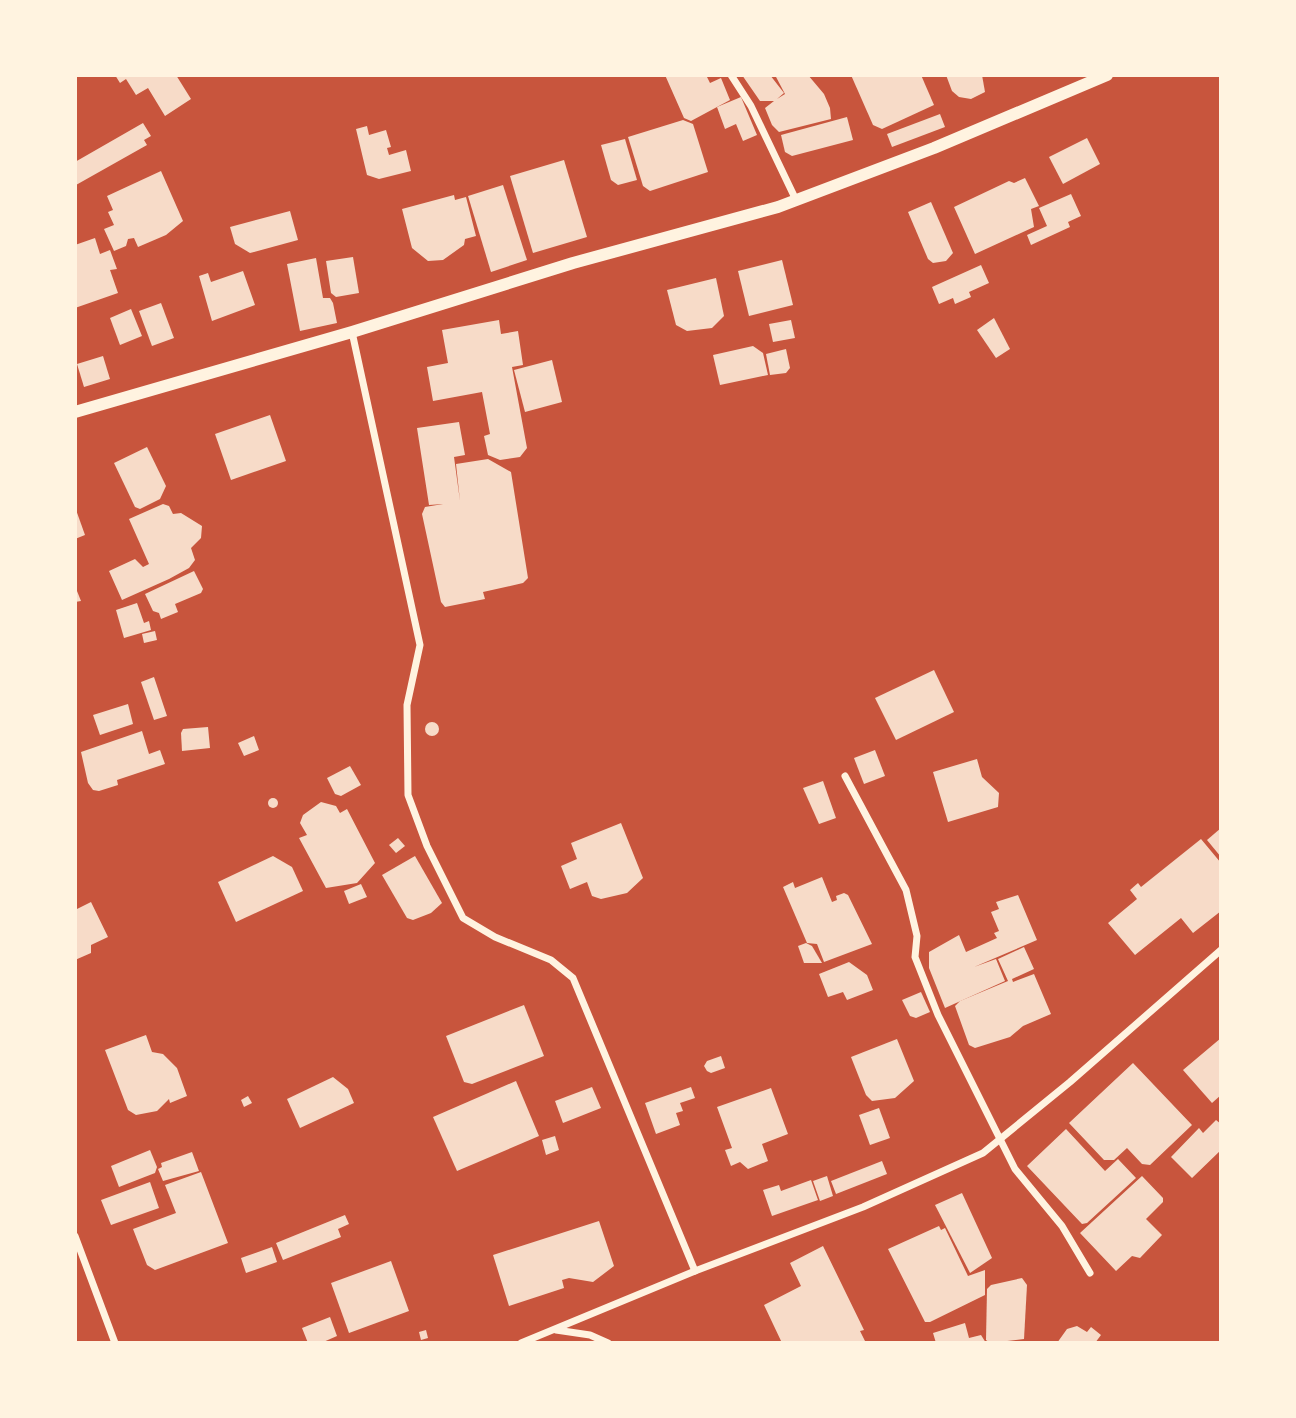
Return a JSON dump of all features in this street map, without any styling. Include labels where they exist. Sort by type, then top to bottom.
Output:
[{"type":"street","points":[[731,75],[751,106],[796,200]]},
{"type":"street","points":[[75,412],[352,332],[573,263],[796,200],[934,148],[1107,75]]},
{"type":"street","points":[[352,332],[420,645],[407,705],[408,795],[427,846],[463,918],[495,937],[551,960],[573,978],[695,1271]]},
{"type":"street","points":[[845,776],[906,890],[917,936],[915,957],[938,1015],[1016,1168],[1062,1226],[1090,1273]]},
{"type":"street","points":[[521,1343],[695,1271],[863,1207],[983,1153],[1221,950]]},
{"type":"street","points":[[75,1236],[115,1343]]},
{"type":"street","points":[[555,1330],[590,1335],[608,1343]]},
{"type":"building","points":[[115,75],[176,75],[191,99],[165,116],[148,88],[136,95],[126,79],[120,83]]},
{"type":"building","points":[[665,75],[706,75],[710,83],[721,78],[730,100],[691,121],[684,118]]},
{"type":"building","points":[[742,75],[770,75],[784,93],[777,99],[785,94],[775,75],[808,75],[824,94],[831,119],[779,132],[772,125],[765,108],[774,101],[760,101]]},
{"type":"building","points":[[851,75],[921,75],[934,105],[882,129],[873,125]]},
{"type":"building","points":[[946,75],[982,75],[985,92],[971,99],[959,97],[952,91]]},
{"type":"building","points":[[741,97],[757,135],[743,141],[736,124],[725,129],[717,107]]},
{"type":"building","points":[[940,114],[945,127],[892,147],[887,134]]},
{"type":"building","points":[[847,117],[853,140],[792,156],[785,152],[781,135]]},
{"type":"building","points":[[683,120],[693,124],[708,172],[650,191],[643,186],[628,137]]},
{"type":"building","points":[[143,123],[151,136],[144,140],[147,145],[76,185],[75,162]]},
{"type":"building","points":[[367,126],[369,135],[386,130],[391,147],[387,148],[389,155],[406,150],[411,171],[379,179],[367,175],[356,129]]},
{"type":"building","points":[[1087,138],[1100,164],[1063,184],[1049,157]]},
{"type":"building","points":[[625,139],[637,180],[618,185],[611,180],[601,145]]},
{"type":"building","points":[[564,160],[587,237],[533,253],[510,176]]},
{"type":"building","points":[[161,171],[183,221],[166,235],[138,247],[134,238],[128,239],[126,246],[114,251],[104,229],[114,225],[108,212],[113,210],[107,196]]},
{"type":"building","points":[[1025,178],[1039,206],[1031,209],[1034,227],[975,254],[954,207],[1009,181],[1014,183]]},
{"type":"building","points":[[503,185],[527,260],[491,272],[468,196]]},
{"type":"building","points":[[1071,194],[1081,216],[1068,222],[1070,227],[1031,245],[1027,235],[1047,226],[1039,208]]},
{"type":"building","points":[[454,195],[455,200],[466,197],[476,236],[465,239],[464,245],[443,260],[428,261],[412,248],[402,209]]},
{"type":"building","points":[[931,202],[953,253],[946,261],[933,263],[928,259],[908,212]]},
{"type":"building","points":[[290,211],[298,240],[250,253],[235,244],[230,227]]},
{"type":"building","points":[[95,238],[100,254],[110,250],[117,269],[110,270],[118,293],[75,308],[75,245]]},
{"type":"building","points":[[353,257],[359,293],[336,297],[331,293],[326,261]]},
{"type":"building","points":[[316,258],[323,298],[330,298],[333,303],[337,323],[300,331],[287,264]]},
{"type":"building","points":[[782,260],[793,305],[749,316],[738,271]]},
{"type":"building","points":[[981,265],[989,283],[969,292],[971,297],[955,304],[953,298],[939,304],[932,287]]},
{"type":"building","points":[[243,271],[255,305],[212,321],[199,276],[208,273],[211,282]]},
{"type":"building","points":[[716,278],[724,316],[712,328],[687,331],[676,325],[667,290]]},
{"type":"building","points":[[161,303],[174,338],[152,346],[139,311]]},
{"type":"building","points":[[131,309],[142,336],[120,345],[110,318]]},
{"type":"building","points":[[994,318],[1010,349],[996,358],[977,330]]},
{"type":"building","points":[[499,320],[501,334],[518,331],[523,365],[512,367],[527,448],[520,457],[500,460],[488,455],[484,436],[490,434],[482,392],[433,401],[427,367],[448,363],[442,330]]},
{"type":"building","points":[[791,320],[795,338],[773,342],[769,324]]},
{"type":"building","points":[[753,346],[763,353],[768,375],[720,385],[713,355]]},
{"type":"building","points":[[786,349],[790,368],[786,373],[770,375],[766,354]]},
{"type":"building","points":[[103,356],[110,379],[84,387],[77,364]]},
{"type":"building","points":[[552,360],[562,402],[525,412],[514,370]]},
{"type":"building","points":[[270,415],[286,461],[231,480],[215,434]]},
{"type":"building","points":[[459,422],[465,455],[454,457],[460,501],[456,464],[488,459],[511,472],[528,578],[523,583],[483,592],[485,599],[445,607],[441,602],[422,514],[425,507],[443,504],[429,505],[417,428]]},
{"type":"building","points":[[147,447],[166,486],[160,499],[140,509],[135,507],[114,463]]},
{"type":"building","points":[[163,504],[169,506],[173,514],[181,513],[202,526],[201,538],[191,548],[195,560],[189,568],[169,579],[122,600],[109,571],[135,559],[143,567],[149,564],[129,519]]},
{"type":"building","points":[[75,507],[85,535],[75,539]]},
{"type":"building","points":[[194,571],[203,589],[201,593],[175,604],[178,612],[161,619],[159,613],[153,611],[145,594]]},
{"type":"building","points":[[75,586],[81,601],[75,602]]},
{"type":"building","points":[[137,603],[144,623],[149,621],[151,630],[124,638],[116,610]]},
{"type":"building","points":[[155,631],[157,640],[144,643],[142,634]]},
{"type":"building","points":[[934,670],[954,712],[896,740],[875,698]]},
{"type":"building","points":[[154,677],[167,716],[154,720],[141,682]]},
{"type":"building","points":[[128,704],[133,724],[100,735],[93,715]]},
{"type":"building","points":[[429,722],[435,722],[439,729],[435,736],[429,736],[425,732],[425,726]]},
{"type":"building","points":[[208,727],[210,748],[182,751],[183,729]]},
{"type":"building","points":[[142,731],[149,754],[160,750],[165,764],[117,780],[118,785],[99,791],[93,790],[88,783],[81,752]]},
{"type":"building","points":[[254,736],[259,750],[244,756],[238,743]]},
{"type":"building","points":[[875,750],[885,776],[864,784],[854,758]]},
{"type":"building","points":[[977,759],[982,777],[999,793],[998,807],[948,822],[933,772]]},
{"type":"building","points":[[350,766],[361,785],[341,796],[335,794],[327,778]]},
{"type":"building","points":[[823,781],[836,818],[819,824],[803,788]]},
{"type":"building","points":[[273,798],[277,799],[277,807],[273,808],[269,807],[268,803],[269,799]]},
{"type":"building","points":[[321,802],[336,806],[340,813],[347,809],[375,863],[357,883],[326,888],[299,838],[307,835],[300,823],[303,815]]},
{"type":"building","points":[[621,823],[643,878],[627,893],[601,899],[592,896],[587,882],[570,889],[561,866],[577,859],[571,843]]},
{"type":"building","points":[[1221,828],[1221,857],[1207,840]]},
{"type":"building","points":[[398,838],[405,846],[396,853],[389,845]]},
{"type":"building","points":[[1201,839],[1221,863],[1221,911],[1193,933],[1181,918],[1135,955],[1108,923],[1137,899],[1130,890],[1138,883],[1141,887]]},
{"type":"building","points":[[273,856],[292,867],[303,891],[236,922],[218,882]]},
{"type":"building","points":[[415,856],[442,903],[431,913],[413,920],[407,918],[382,875]]},
{"type":"building","points":[[822,877],[832,902],[837,900],[836,896],[844,893],[848,895],[872,944],[824,962],[817,944],[807,943],[783,887],[793,882],[795,888]]},
{"type":"building","points":[[361,884],[367,897],[349,904],[344,891]]},
{"type":"building","points":[[1018,895],[1037,940],[974,967],[996,959],[1005,981],[945,1008],[929,968],[929,952],[959,935],[966,952],[997,938],[994,933],[999,931],[991,912],[999,909],[996,902]]},
{"type":"building","points":[[91,902],[108,937],[91,945],[91,953],[75,960],[75,910]]},
{"type":"building","points":[[806,943],[812,946],[822,963],[804,963],[798,946]]},
{"type":"building","points":[[1024,947],[1034,969],[1012,979],[1013,982],[1034,974],[1051,1014],[1023,1026],[1010,1037],[975,1048],[969,1045],[955,1006],[960,1001],[1008,981],[998,959]]},
{"type":"building","points":[[849,962],[867,975],[873,990],[847,1000],[843,992],[828,997],[819,974]]},
{"type":"building","points":[[921,992],[930,1012],[916,1018],[910,1016],[902,1000]]},
{"type":"building","points":[[524,1005],[544,1056],[472,1084],[464,1082],[446,1036]]},
{"type":"building","points":[[146,1035],[152,1052],[163,1054],[177,1068],[187,1096],[170,1103],[169,1099],[157,1111],[136,1115],[128,1110],[105,1050]]},
{"type":"building","points":[[1221,1038],[1221,1095],[1212,1103],[1183,1070]]},
{"type":"building","points":[[897,1039],[914,1081],[895,1098],[872,1101],[866,1095],[851,1057]]},
{"type":"building","points":[[721,1056],[725,1068],[711,1073],[707,1071],[704,1066],[707,1061]]},
{"type":"building","points":[[1133,1063],[1192,1125],[1150,1165],[1142,1164],[1127,1148],[1114,1160],[1104,1160],[1069,1123]]},
{"type":"building","points":[[333,1077],[348,1089],[354,1103],[300,1128],[287,1099]]},
{"type":"building","points":[[516,1081],[539,1136],[457,1171],[433,1117]]},
{"type":"building","points":[[592,1087],[601,1108],[563,1123],[555,1101]]},
{"type":"building","points":[[691,1087],[695,1098],[680,1103],[683,1111],[676,1113],[680,1125],[656,1134],[645,1103]]},
{"type":"building","points":[[771,1088],[788,1134],[762,1144],[768,1161],[748,1169],[740,1162],[731,1166],[725,1150],[732,1148],[717,1107]]},
{"type":"building","points":[[248,1096],[252,1103],[244,1107],[241,1100]]},
{"type":"building","points":[[879,1108],[890,1138],[870,1145],[859,1115]]},
{"type":"building","points":[[1216,1120],[1221,1124],[1221,1150],[1192,1178],[1171,1157],[1199,1128],[1203,1133]]},
{"type":"building","points":[[1066,1129],[1105,1171],[1118,1159],[1136,1178],[1087,1223],[1082,1224],[1027,1166]]},
{"type":"building","points":[[555,1136],[559,1150],[546,1155],[542,1140]]},
{"type":"building","points":[[150,1150],[157,1167],[155,1173],[119,1187],[111,1166]]},
{"type":"building","points":[[192,1152],[199,1171],[163,1181],[158,1169],[162,1167],[161,1163]]},
{"type":"building","points":[[882,1161],[887,1174],[836,1194],[831,1181]]},
{"type":"building","points":[[201,1172],[228,1243],[155,1270],[147,1265],[133,1229],[176,1213],[165,1185]]},
{"type":"building","points":[[827,1176],[833,1196],[820,1201],[813,1181]]},
{"type":"building","points":[[1142,1176],[1163,1198],[1163,1202],[1146,1219],[1162,1235],[1140,1258],[1132,1256],[1116,1271],[1080,1233]]},
{"type":"building","points":[[811,1180],[818,1200],[772,1216],[763,1190],[779,1185],[781,1191]]},
{"type":"building","points":[[150,1182],[159,1208],[111,1225],[101,1200]]},
{"type":"building","points":[[962,1193],[992,1258],[970,1273],[935,1205]]},
{"type":"building","points":[[345,1215],[349,1224],[338,1229],[341,1237],[283,1260],[276,1243]]},
{"type":"building","points":[[599,1221],[614,1266],[593,1282],[569,1278],[562,1280],[564,1288],[509,1306],[493,1255]]},
{"type":"building","points":[[939,1226],[941,1230],[945,1228],[968,1276],[985,1270],[985,1295],[925,1322],[888,1249]]},
{"type":"building","points":[[823,1246],[864,1330],[860,1331],[866,1343],[782,1343],[764,1305],[801,1286],[790,1263]]},
{"type":"building","points":[[272,1247],[277,1262],[246,1273],[241,1258]]},
{"type":"building","points":[[391,1261],[409,1311],[349,1333],[331,1283]]},
{"type":"building","points":[[1022,1278],[1027,1285],[1024,1339],[990,1343],[986,1340],[987,1289],[991,1285]]},
{"type":"building","points":[[330,1317],[337,1336],[321,1343],[308,1343],[302,1328]]},
{"type":"building","points":[[965,1323],[969,1338],[981,1335],[986,1343],[936,1343],[933,1333]]},
{"type":"building","points":[[1077,1326],[1087,1332],[1091,1327],[1101,1335],[1095,1343],[1057,1343],[1067,1329]]},
{"type":"building","points":[[426,1330],[428,1338],[421,1340],[419,1332]]}]
